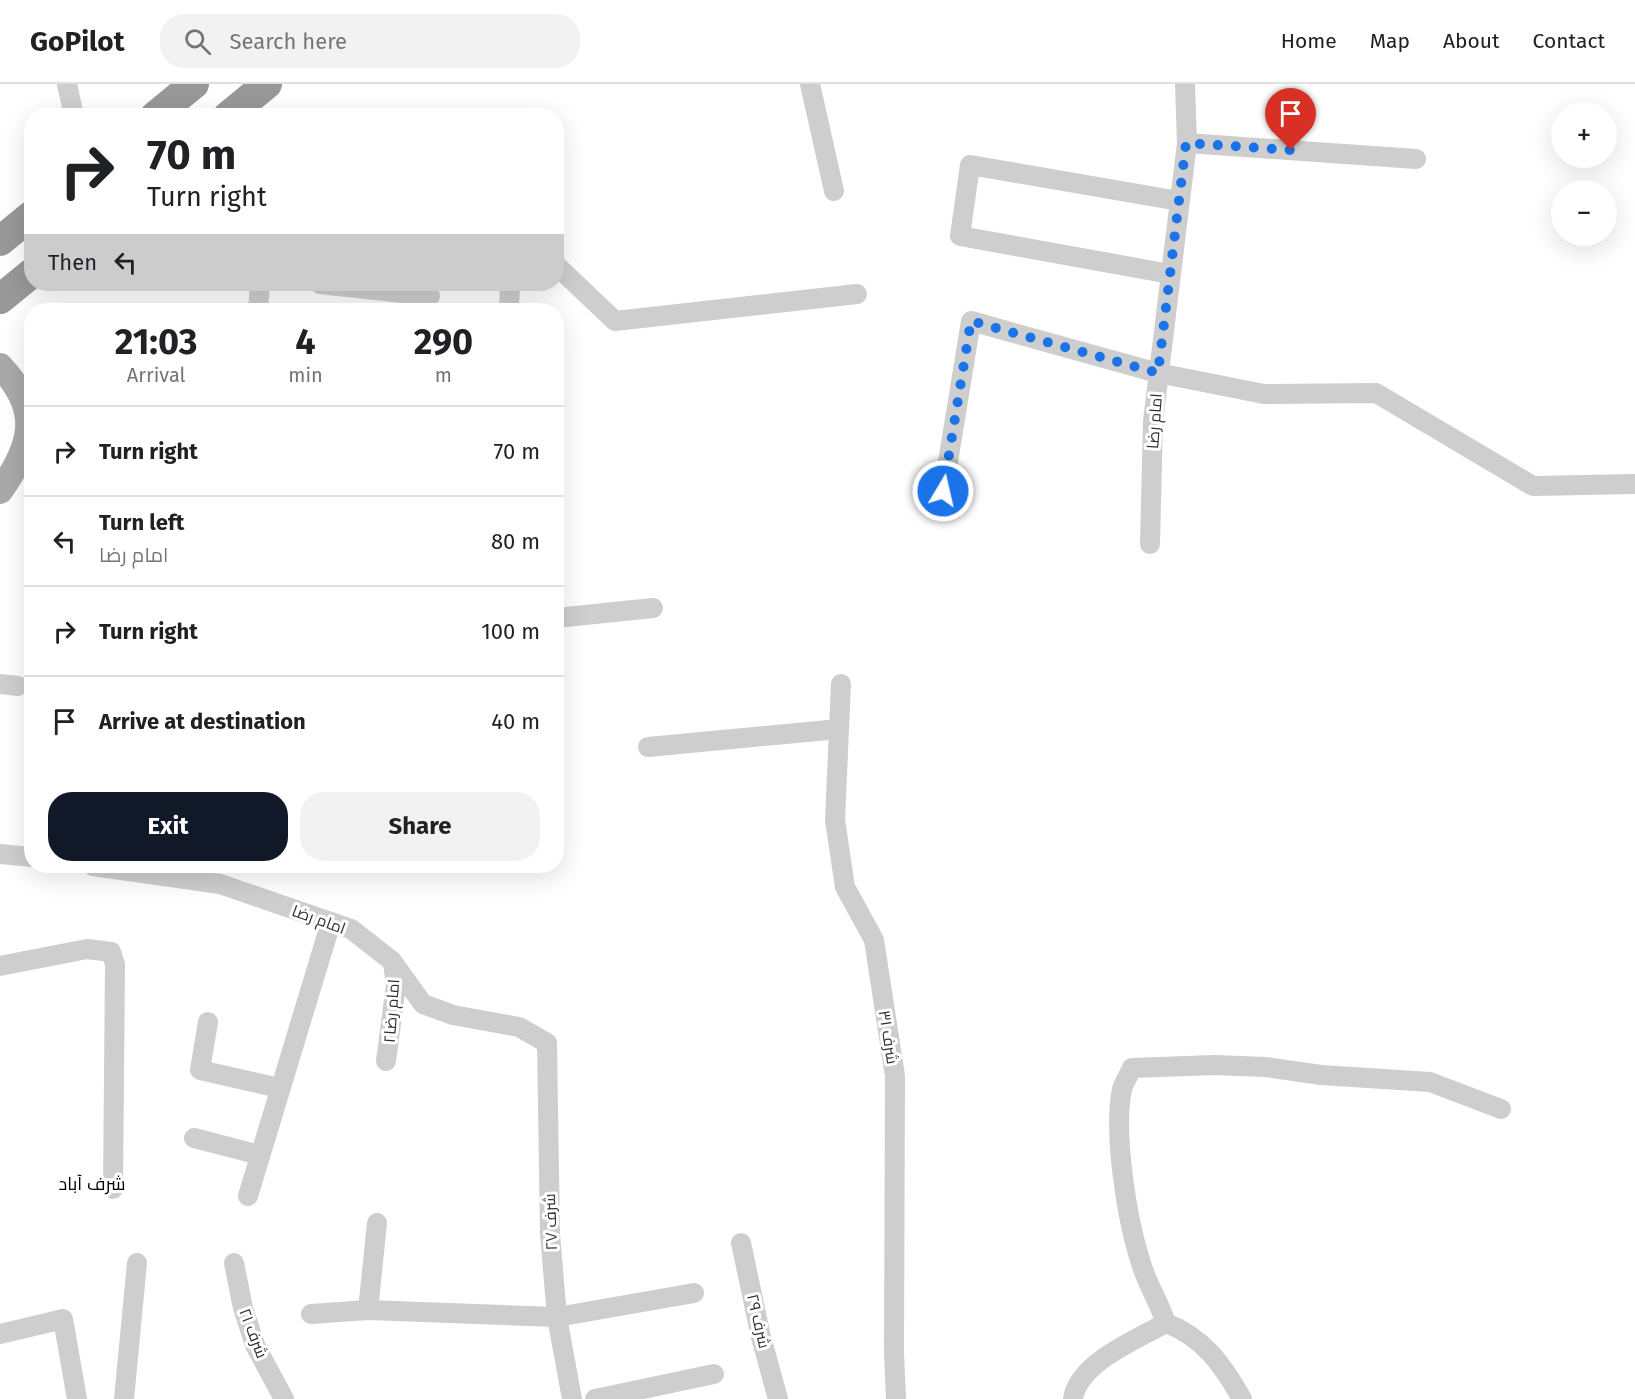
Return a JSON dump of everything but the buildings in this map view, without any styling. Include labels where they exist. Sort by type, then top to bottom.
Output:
[{"type":"highway","points":[[165,108],[194,84]]},
{"type":"highway","points":[[238,108],[267,84]]},
{"type":"highway","points":[[0,241],[24,222]]},
{"type":"highway","points":[[0,299],[24,280]]},
{"type":"main road","points":[[0,366],[13,379],[24,401]]},
{"type":"main road","points":[[0,491],[17,468],[24,450]]},
{"type":"street","points":[[67,84],[72,108]]},
{"type":"street","points":[[810,84],[834,191]]},
{"type":"street","name":"امام رضا","points":[[1150,544],[1153,421],[1186,143],[1185,84]]},
{"type":"street","points":[[1186,143],[1416,159]]},
{"type":"street","points":[[1170,274],[960,236],[970,165],[1179,201]]},
{"type":"street","points":[[564,273],[615,321],[857,294]]},
{"type":"street","points":[[384,291],[430,296]]},
{"type":"street","points":[[940,511],[971,321],[1158,373],[1264,394],[1376,393],[1533,486],[1635,484]]},
{"type":"street","points":[[564,617],[653,608]]},
{"type":"street","name":"شرف ۳۱","points":[[841,684],[835,820],[845,887],[874,940],[896,1076],[894,1353],[896,1399]]},
{"type":"street","points":[[648,747],[839,729]]},
{"type":"street","points":[[0,854],[24,856]]},
{"type":"street","name":"امام رضا","points":[[142,873],[220,884],[351,929],[392,961],[423,1004],[453,1015],[519,1027],[547,1043]]},
{"type":"street","points":[[248,1196],[331,922]]},
{"type":"street","points":[[0,966],[87,949],[111,952],[115,964],[113,1190]]},
{"type":"street","name":"امام رضا۲","points":[[386,1062],[396,985],[392,961]]},
{"type":"street","points":[[208,1022],[200,1070],[279,1088]]},
{"type":"street","name":"شرف ۲۷","points":[[547,1043],[550,1234],[556,1317],[572,1399]]},
{"type":"street","points":[[1166,1323],[1159,1302],[1141,1265],[1125,1178],[1118,1120],[1123,1088],[1132,1068],[1215,1065],[1266,1067],[1321,1075],[1430,1082],[1501,1109]]},
{"type":"street","points":[[194,1138],[260,1155]]},
{"type":"street","points":[[368,1310],[377,1223]]},
{"type":"street","name":"شرف ۲۹","points":[[741,1243],[761,1337],[778,1399]]},
{"type":"street","points":[[124,1399],[137,1263]]},
{"type":"street","name":"شرف ۲۱","points":[[234,1263],[243,1308],[255,1345],[284,1399]]},
{"type":"street","points":[[311,1314],[368,1310],[556,1317],[694,1293]]},
{"type":"street","points":[[0,1334],[63,1319],[77,1399]]},
{"type":"street","points":[[1073,1399],[1074,1390],[1101,1358],[1166,1323],[1187,1331],[1218,1360],[1242,1399]]},
{"type":"street","points":[[595,1399],[714,1374]]},
{"type":"district","name":"شرف آباد","points":[[92,1184]]},
{"type":"route","points":[[943,491],[971,321],[1158,373],[1186,143],[1291,150]]}]
